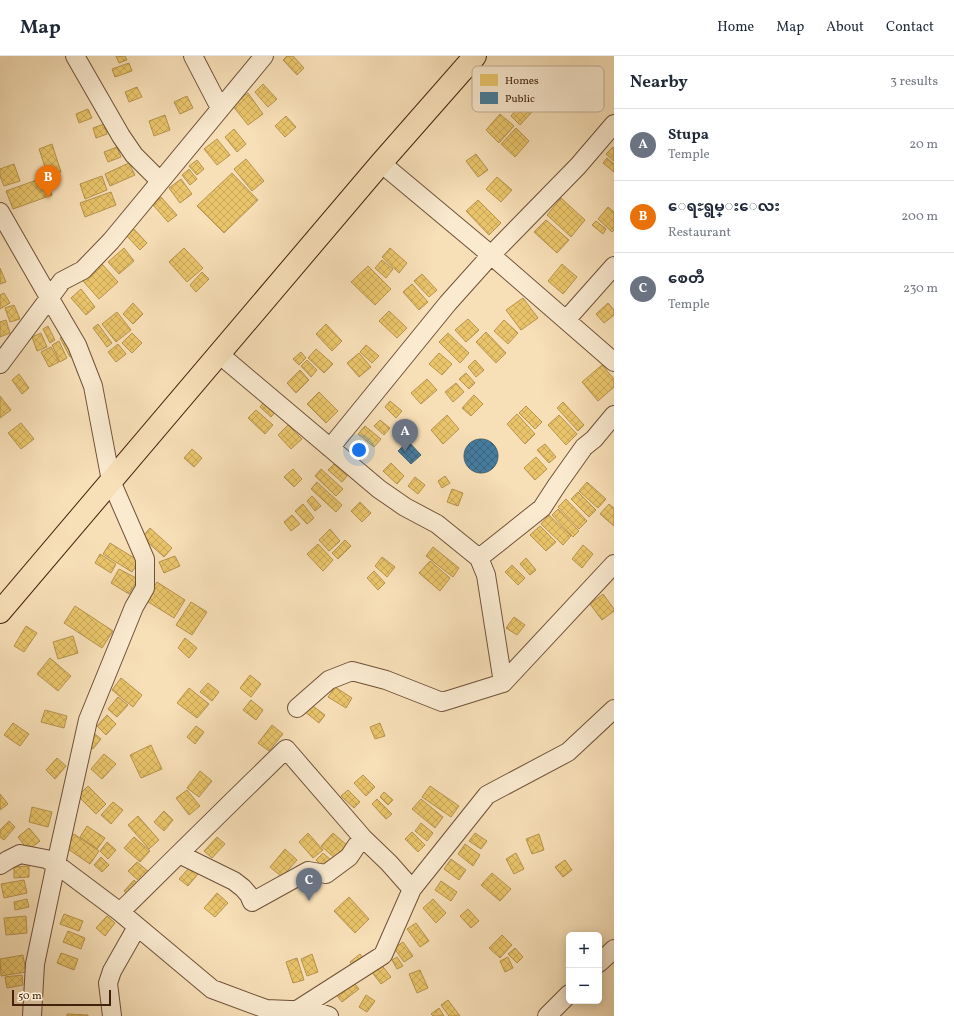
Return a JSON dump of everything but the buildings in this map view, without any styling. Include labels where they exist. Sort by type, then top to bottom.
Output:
[{"type":"main road","points":[[0,612],[381,163],[475,56]]},
{"type":"street","points":[[75,56],[134,156],[160,180]]},
{"type":"street","points":[[193,56],[220,108]]},
{"type":"street","points":[[0,364],[62,281],[83,270],[110,241],[264,56]]},
{"type":"street","points":[[330,448],[448,303],[491,255],[578,166],[614,124]]},
{"type":"street","points":[[381,163],[491,255],[614,362]]},
{"type":"street","points":[[0,212],[77,345],[93,386],[111,481],[145,559],[145,588],[134,607],[88,720],[35,964],[32,1016]]},
{"type":"street","points":[[566,320],[614,266]]},
{"type":"street","points":[[219,354],[380,489],[405,507],[436,524],[479,558],[486,574],[503,683]]},
{"type":"street","points":[[479,558],[542,508],[584,447],[594,439],[614,415]]},
{"type":"street","points":[[297,708],[329,680],[352,671],[386,680],[442,702],[503,683],[614,564]]},
{"type":"street","points":[[297,1010],[383,955],[412,889],[487,795],[568,752],[614,710]]},
{"type":"street","points":[[120,912],[286,749],[363,838],[389,863],[412,889]]},
{"type":"street","points":[[180,854],[234,881],[243,888],[252,902],[308,871],[326,874],[349,857],[356,845],[363,838]]},
{"type":"street","points":[[0,865],[20,854],[56,864],[120,912],[212,990],[263,1012],[297,1010],[314,1011],[329,1016]]},
{"type":"street","points":[[112,1016],[108,983],[112,971],[137,927]]},
{"type":"street","points":[[602,960],[614,949]]},
{"type":"street","points":[[548,1016],[566,997]]},
{"type":"place","name":"ေရႊရွမ္းေလး","points":[[48,198]]},
{"type":"place","name":"Stupa","points":[[405,452]]},
{"type":"place","name":"စေတီ","points":[[309,901]]}]
